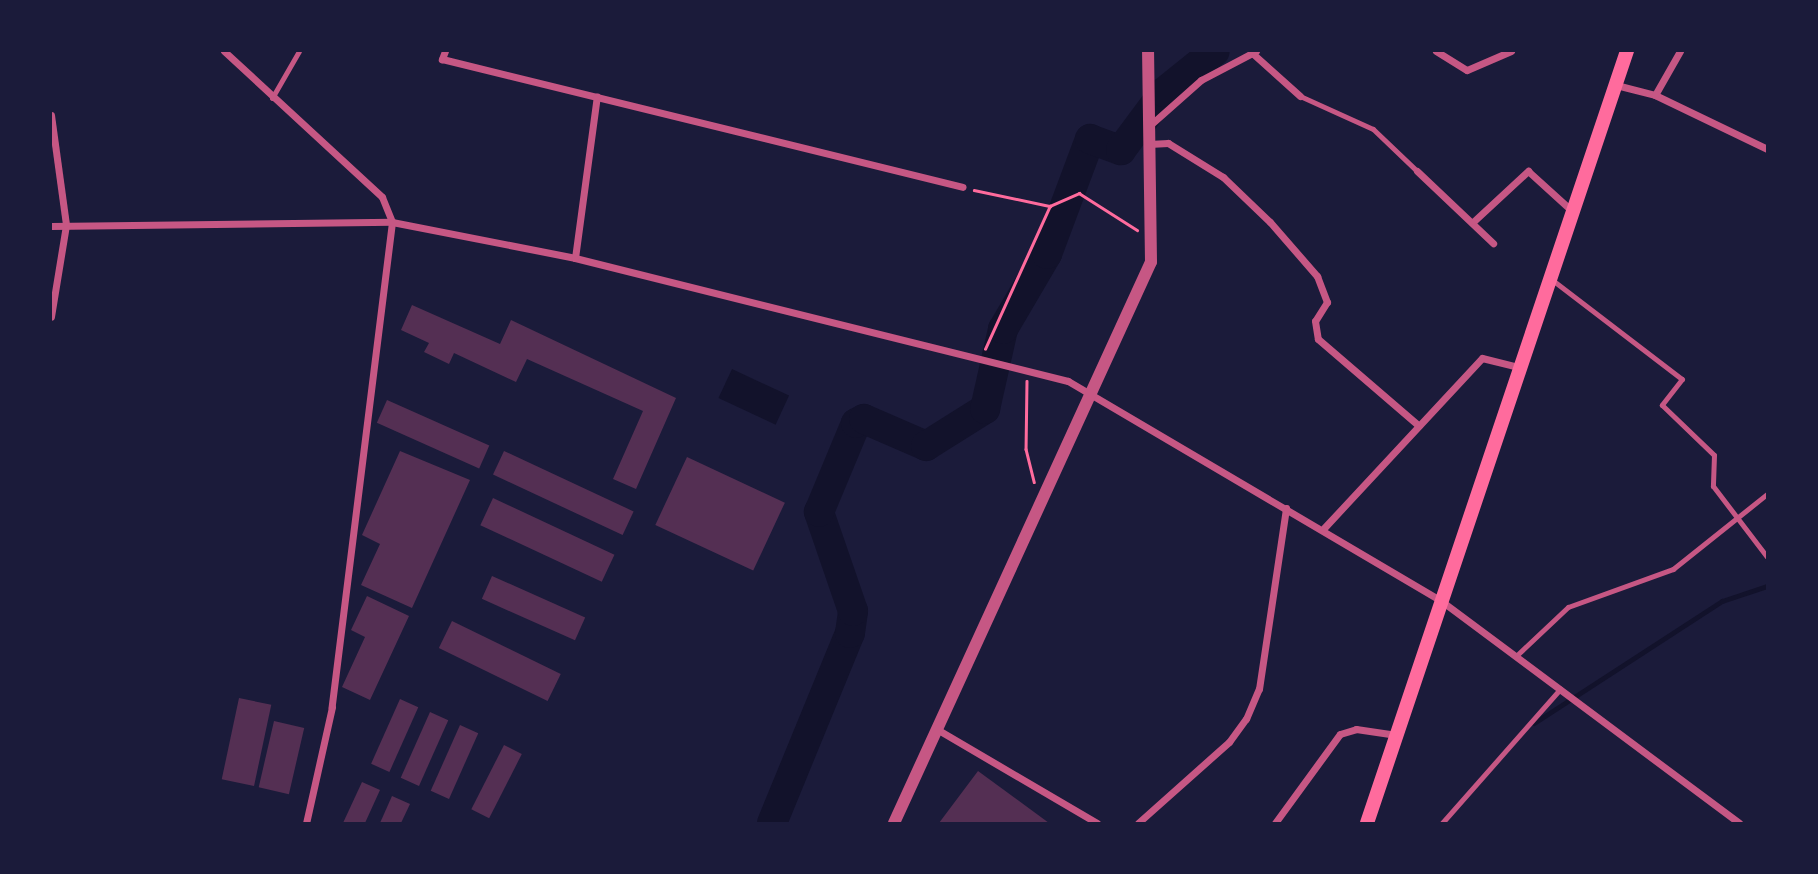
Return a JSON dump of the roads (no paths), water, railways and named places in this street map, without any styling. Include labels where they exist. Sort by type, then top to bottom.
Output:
[{"type":"main road","points":[[1367,823],[1627,51]]},
{"type":"street","points":[[224,51],[382,197],[392,222],[332,707],[306,823]]},
{"type":"street","points":[[444,51],[442,60],[963,187]]},
{"type":"street","points":[[894,823],[940,731],[1040,499],[1151,262],[1148,51]]},
{"type":"street","points":[[1436,51],[1467,70],[1511,51]]},
{"type":"street","points":[[1655,95],[1680,51]]},
{"type":"street","points":[[1147,127],[1201,80],[1253,52],[1300,96]]},
{"type":"street","points":[[1615,85],[1655,95],[1767,149]]},
{"type":"street","points":[[575,258],[597,96]]},
{"type":"street","points":[[51,115],[66,225],[51,317]]},
{"type":"street","points":[[1148,144],[1168,143],[1223,177],[1270,222],[1317,276],[1327,302],[1315,321],[1318,339],[1419,426]]},
{"type":"street","points":[[1417,171],[1474,221],[1493,243]]},
{"type":"street","points":[[1474,221],[1528,171],[1572,211]]},
{"type":"street","points":[[51,226],[392,222],[575,258],[1028,367],[1090,392],[1324,528],[1440,600],[1739,823]]},
{"type":"street","points":[[1324,528],[1482,358],[1519,367]]},
{"type":"street","points":[[1138,823],[1229,742],[1246,719],[1259,689],[1286,508]]},
{"type":"street","points":[[1275,823],[1340,734],[1356,729],[1397,735]]},
{"type":"street","points":[[940,731],[1097,823]]},
{"type":"lane","points":[[272,98],[299,51]]},
{"type":"lane","points":[[1300,96],[1373,129],[1417,171]]},
{"type":"lane","points":[[1549,277],[1682,379],[1662,405],[1714,455],[1713,486],[1767,557]]},
{"type":"lane","points":[[1517,655],[1568,607],[1673,569],[1738,520],[1767,494]]},
{"type":"lane","points":[[1442,823],[1560,688]]},
{"type":"waterway","points":[[772,823],[850,633],[853,611],[819,512],[856,423],[864,419],[926,446],[985,409],[1003,329],[1047,254],[1090,139],[1121,150],[1164,92],[1215,51]]},
{"type":"waterway","points":[[1534,723],[1722,601],[1767,586]]}]
